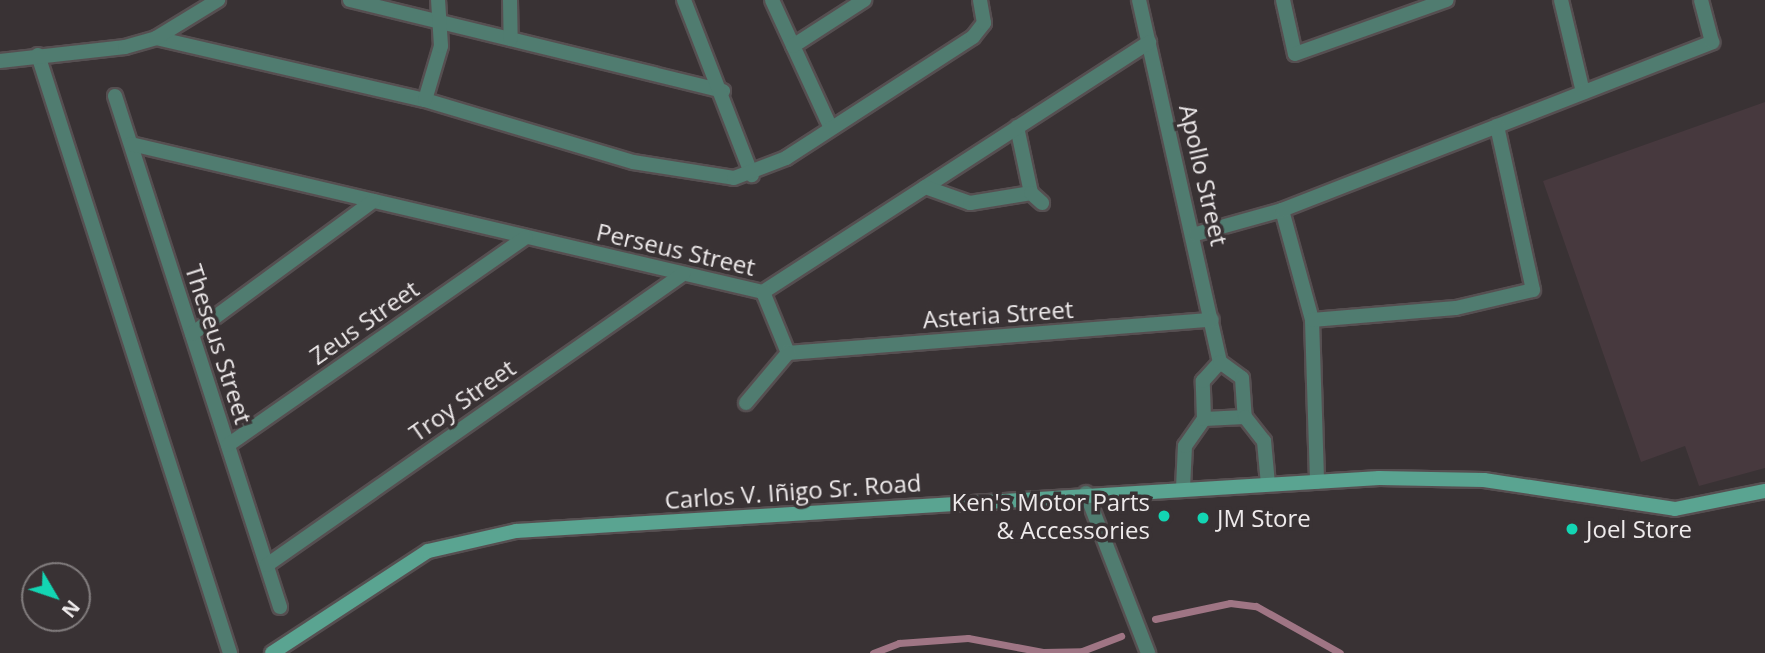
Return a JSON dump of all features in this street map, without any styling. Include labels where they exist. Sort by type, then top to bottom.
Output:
[{"type":"main road","name":"Carlos V. Iñigo Sr. Road","points":[[272,653],[383,575],[472,537],[1086,493],[1318,482],[1484,480],[1675,509],[1765,491]]},
{"type":"street","points":[[0,61],[38,55],[98,52],[156,38],[218,0]]},
{"type":"street","points":[[350,0],[723,91]]},
{"type":"street","points":[[425,100],[442,23],[438,0]]},
{"type":"street","points":[[510,0],[510,39]]},
{"type":"street","points":[[684,0],[723,91],[752,175]]},
{"type":"street","points":[[772,0],[831,126]]},
{"type":"street","points":[[793,46],[864,0]]},
{"type":"street","points":[[156,38],[425,100],[634,162],[722,178],[752,175],[973,37],[984,23],[980,0]]},
{"type":"street","name":"Apollo Street","points":[[1139,0],[1196,234],[1220,362]]},
{"type":"street","points":[[1283,0],[1295,54],[1424,4],[1447,0]]},
{"type":"street","points":[[1561,0],[1583,92]]},
{"type":"street","points":[[1196,234],[1282,210],[1712,42],[1701,0]]},
{"type":"street","name":"Perseus Street","points":[[131,145],[763,292],[1149,42]]},
{"type":"street","points":[[38,55],[230,653]]},
{"type":"street","name":"Theseus Street","points":[[115,96],[280,607]]},
{"type":"street","points":[[1312,320],[1456,308],[1533,290],[1497,126]]},
{"type":"street","points":[[925,187],[970,203],[1037,198],[1017,127]]},
{"type":"street","points":[[192,334],[373,201]]},
{"type":"street","points":[[1282,210],[1312,320],[1318,482]]},
{"type":"street","name":"Zeus Street","points":[[228,445],[526,237]]},
{"type":"street","name":"Troy Street","points":[[267,565],[683,274]]},
{"type":"street","points":[[746,403],[788,353],[763,292]]},
{"type":"street","name":"Asteria Street","points":[[788,353],[1212,320]]},
{"type":"street","points":[[1183,488],[1185,446],[1204,419],[1203,381],[1220,362],[1242,378],[1245,417],[1264,441],[1268,484]]},
{"type":"street","points":[[1204,419],[1245,417]]},
{"type":"street","points":[[1086,493],[1148,653]]},
{"type":"shaded area","points":[[1765,102],[1765,468],[1699,486],[1685,446],[1641,462],[1543,181]]},
{"type":"waterway","points":[[1155,619],[1230,603],[1256,606],[1340,653]]},
{"type":"waterway","points":[[873,653],[899,643],[968,638],[1043,652],[1082,651],[1121,636]]},
{"type":"place","name":"Ken's Motor Parts & Accessories","points":[[1164,516]]},
{"type":"place","name":"JM Store","points":[[1203,518]]},
{"type":"place","name":"Joel Store","points":[[1572,529]]}]
